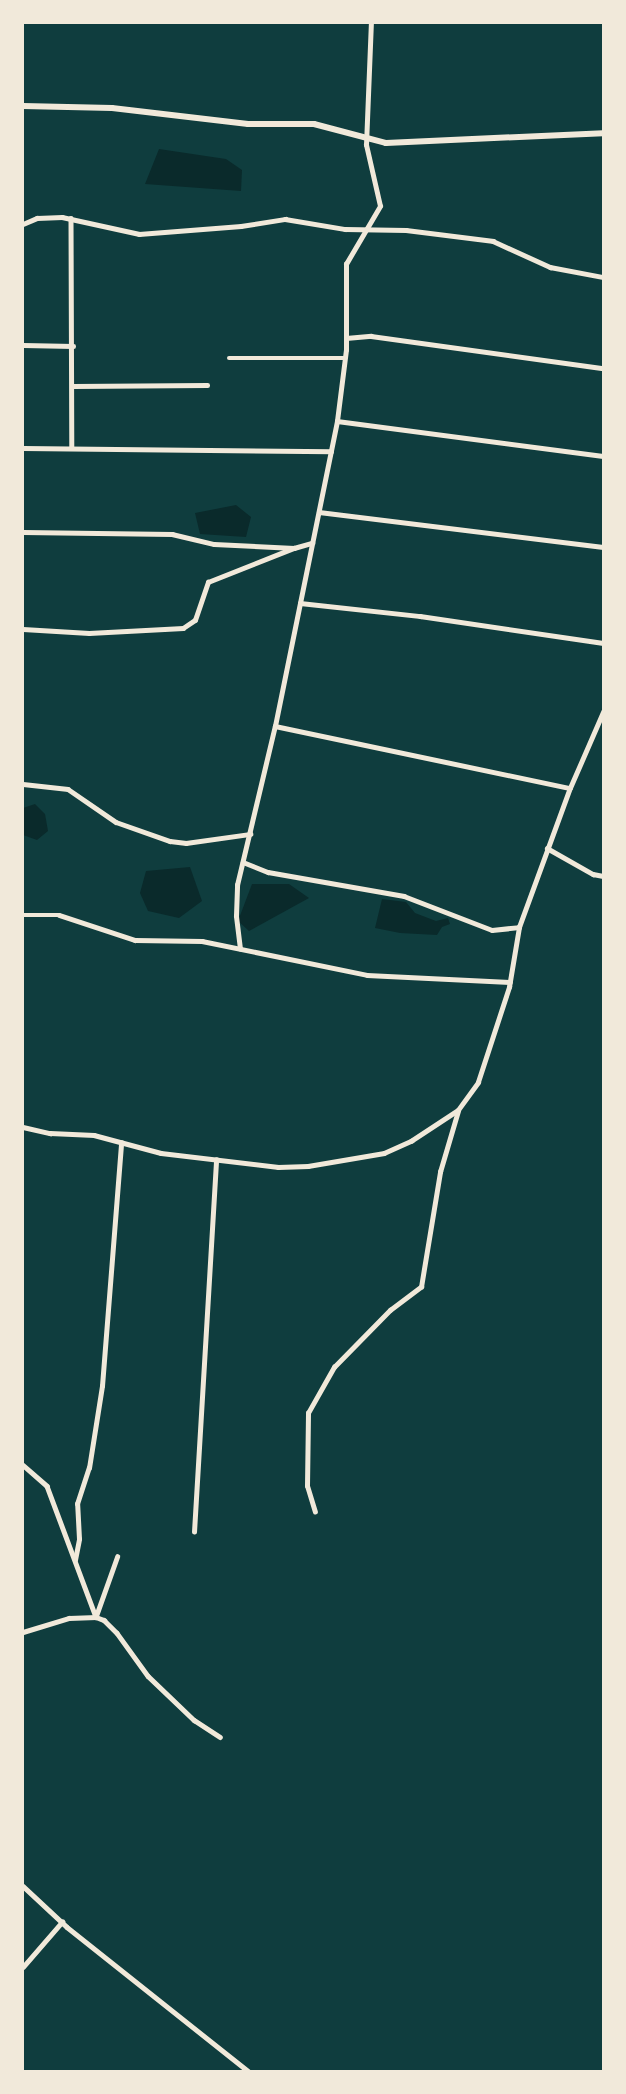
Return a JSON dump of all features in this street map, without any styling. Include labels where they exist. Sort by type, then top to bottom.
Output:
[{"type":"street","points":[[240,949],[235,900],[275,726],[337,421],[345,358],[346,264],[377,214],[380,200],[366,138],[371,23]]},
{"type":"street","points":[[23,106],[104,108],[236,123],[314,124],[338,128],[366,138],[409,143],[603,133]]},
{"type":"street","points":[[23,224],[37,218],[71,218],[130,234],[241,226],[285,219],[366,232],[406,230],[494,242],[550,267],[603,277]]},
{"type":"street","points":[[71,218],[72,448]]},
{"type":"street","points":[[346,338],[382,337],[603,368]]},
{"type":"street","points":[[23,345],[73,346]]},
{"type":"street","points":[[229,358],[345,358]]},
{"type":"street","points":[[73,386],[207,385]]},
{"type":"street","points":[[337,421],[603,456]]},
{"type":"street","points":[[23,448],[331,451]]},
{"type":"street","points":[[319,512],[603,547]]},
{"type":"street","points":[[23,531],[172,534],[214,544],[294,548]]},
{"type":"street","points":[[23,629],[89,633],[183,628],[195,620],[208,582],[312,543]]},
{"type":"street","points":[[300,603],[420,616],[603,643]]},
{"type":"street","points":[[315,1512],[307,1486],[308,1413],[334,1367],[390,1310],[421,1287],[440,1172],[458,1110],[478,1082],[510,982],[519,927],[570,789],[603,712]]},
{"type":"street","points":[[275,726],[570,789]]},
{"type":"street","points":[[23,784],[58,785],[116,822],[170,841],[186,843],[250,834]]},
{"type":"street","points":[[547,848],[593,874],[603,876]]},
{"type":"street","points":[[243,862],[268,872],[404,895],[492,930],[519,927]]},
{"type":"street","points":[[23,915],[59,915],[135,940],[188,940],[377,976],[510,982]]},
{"type":"street","points":[[23,1127],[50,1133],[94,1135],[161,1153],[293,1167],[369,1157],[411,1141],[458,1110]]},
{"type":"street","points":[[75,1560],[79,1539],[77,1504],[89,1468],[102,1386],[121,1143]]},
{"type":"street","points":[[194,1532],[216,1160]]},
{"type":"street","points":[[23,1465],[47,1486],[96,1617]]},
{"type":"street","points":[[96,1617],[117,1557]]},
{"type":"street","points":[[23,1632],[57,1620],[96,1617],[111,1626],[139,1666],[174,1701],[194,1720],[220,1737]]},
{"type":"street","points":[[23,1885],[62,1922],[248,2071]]},
{"type":"street","points":[[23,1968],[62,1922]]},
{"type":"water","points":[[159,149],[226,159],[242,170],[241,191],[145,184]]},
{"type":"water","points":[[236,505],[251,517],[246,537],[200,534],[195,513]]},
{"type":"water","points":[[35,804],[45,814],[48,831],[37,840],[23,835],[23,808]]},
{"type":"water","points":[[190,867],[202,901],[179,918],[148,911],[140,893],[146,871]]},
{"type":"water","points":[[252,884],[289,884],[309,898],[249,931],[238,921]]},
{"type":"water","points":[[382,899],[406,902],[415,913],[436,921],[448,918],[450,924],[442,927],[437,935],[400,933],[375,928]]}]
